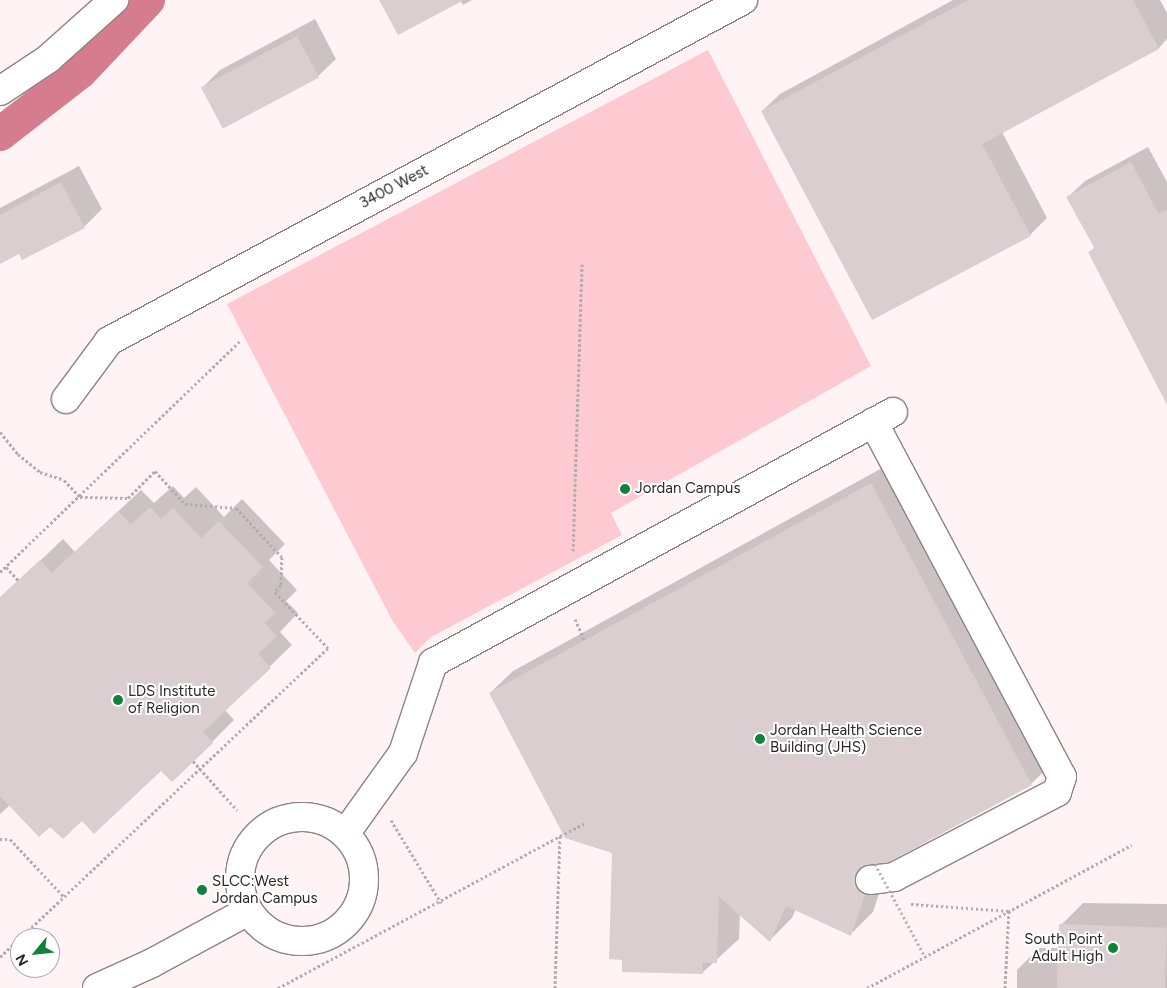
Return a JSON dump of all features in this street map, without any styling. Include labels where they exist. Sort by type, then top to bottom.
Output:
[{"type":"street","points":[[0,91],[48,59],[114,0]]},
{"type":"street","name":"3400 West","points":[[66,400],[109,341],[743,0]]},
{"type":"street","points":[[345,834],[403,753],[433,663],[883,417],[1062,777],[1057,792],[894,877],[872,872]]},
{"type":"street","points":[[310,816],[329,822],[345,834],[358,851],[364,871],[363,892],[358,905],[340,928],[322,938],[301,942],[280,937],[262,927],[248,911],[240,892],[239,872],[244,853],[255,836],[271,824],[290,817],[310,816]]},
{"type":"street","points":[[98,988],[248,911]]},
{"type":"path","points":[[582,264],[571,612],[584,639]]},
{"type":"path","points":[[0,572],[80,498],[241,340]]},
{"type":"path","points":[[0,432],[18,454],[40,472],[64,480],[80,498],[128,498],[155,472],[185,504],[236,508],[282,557],[281,585],[275,592],[328,648],[31,928]]},
{"type":"path","points":[[6,567],[18,580]]},
{"type":"path","points":[[194,761],[237,810]]},
{"type":"path","points":[[386,816],[400,832],[441,903]]},
{"type":"path","points":[[278,988],[441,903],[584,824]]},
{"type":"path","points":[[555,988],[560,836]]},
{"type":"path","points":[[0,839],[10,839],[64,897]]},
{"type":"path","points":[[867,988],[1132,845]]},
{"type":"path","points":[[872,872],[925,957]]},
{"type":"path","points":[[892,902],[1009,911]]},
{"type":"path","points":[[1005,988],[1009,911]]},
{"type":"path","points":[[0,957],[10,948]]},
{"type":"shaded area","points":[[708,50],[871,366],[611,513],[622,535],[431,637],[415,653],[392,620],[227,304]]},
{"type":"building","points":[[379,0],[464,0],[398,35]]},
{"type":"building","points":[[968,0],[1133,0],[1159,49],[982,144],[1031,236],[872,320],[761,111]]},
{"type":"building","points":[[297,36],[319,77],[223,129],[201,87]]},
{"type":"building","points":[[1131,162],[1159,214],[1167,210],[1167,405],[1088,252],[1095,249],[1066,197]]},
{"type":"building","points":[[61,182],[85,228],[22,260],[19,254],[0,264],[0,215]]},
{"type":"building","name":"Jordan Health Science Building (JHS)","points":[[871,483],[1032,785],[889,862],[860,868],[855,882],[865,895],[851,936],[786,906],[770,942],[719,897],[717,963],[702,963],[703,974],[622,972],[622,960],[609,959],[612,853],[565,838],[489,693]]},
{"type":"building","name":"LDS Institute of Religion","points":[[150,507],[161,519],[173,508],[201,538],[219,521],[263,567],[247,583],[275,613],[265,623],[277,636],[258,654],[271,668],[203,732],[213,743],[172,782],[161,771],[94,834],[82,821],[63,839],[50,827],[39,837],[0,796],[0,597],[40,560],[52,573],[118,511],[131,525]]},
{"type":"building","name":"South Point Adult High","points":[[1059,924],[1167,928],[1165,988],[1057,988]]},
{"type":"waterway","points":[[0,134],[80,72],[148,0]]},
{"type":"place","name":"Jordan Campus","points":[[625,489]]},
{"type":"place","name":"LDS Institute of Religion","points":[[118,700]]},
{"type":"place","name":"Jordan Health Science Building (JHS)","points":[[760,739]]},
{"type":"place","name":"SLCC:West Jordan Campus","points":[[202,890]]},
{"type":"place","name":"South Point Adult High","points":[[1113,948]]}]
